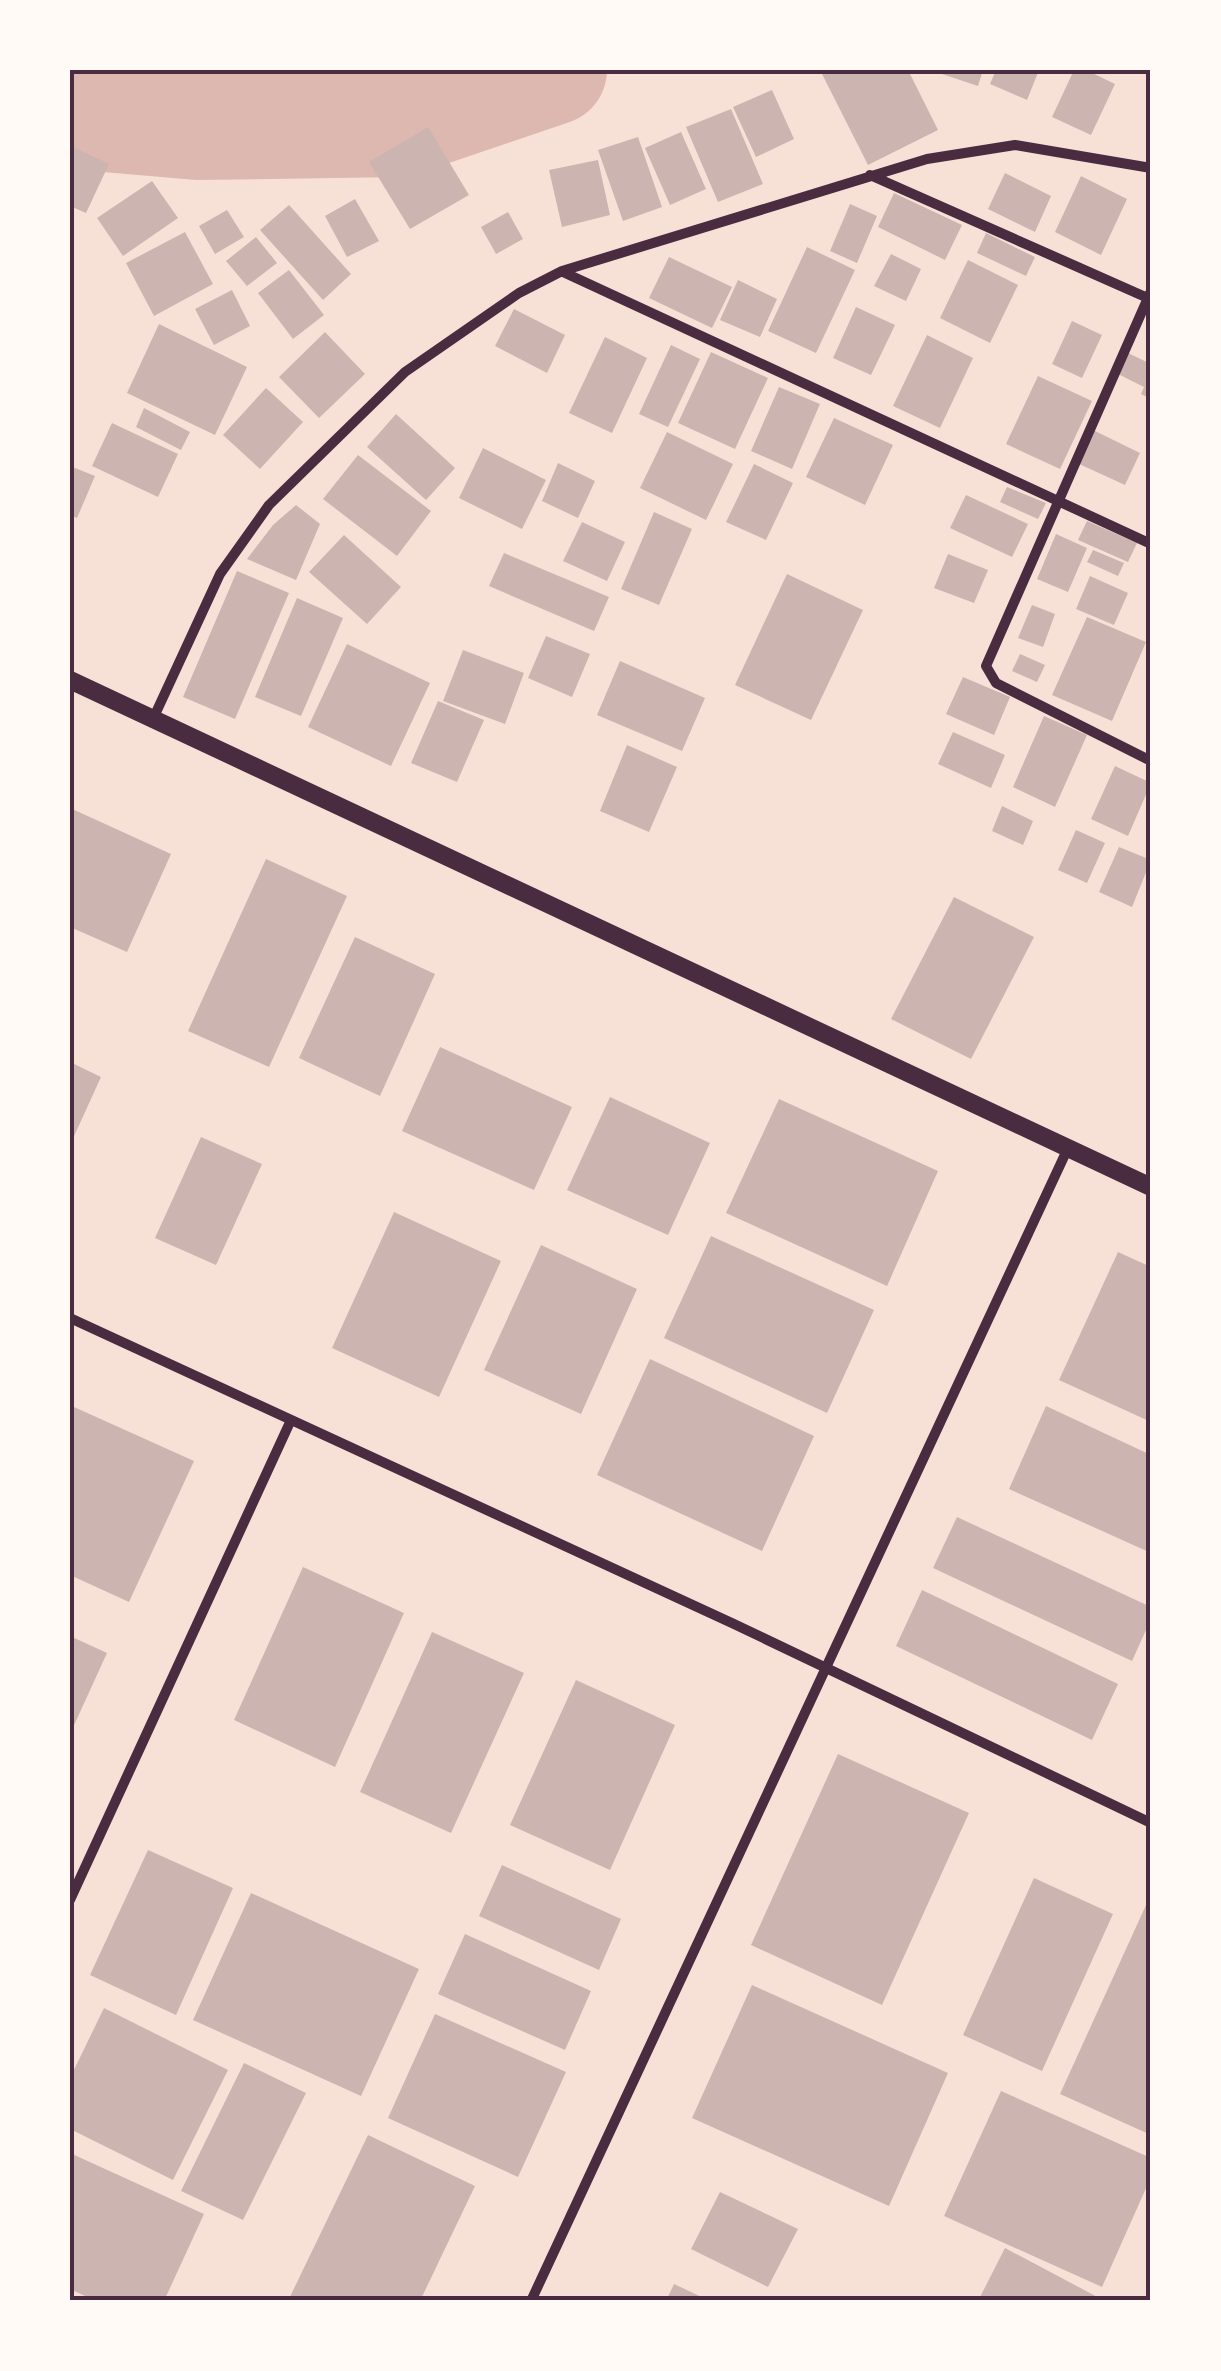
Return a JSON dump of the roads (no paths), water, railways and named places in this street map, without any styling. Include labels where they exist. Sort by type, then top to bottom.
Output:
[{"type":"street","points":[[154,719],[220,574],[269,506],[405,372],[519,293],[562,271],[927,160],[1015,145],[1151,168]]},
{"type":"street","points":[[870,175],[1150,296],[986,666],[996,683],[1151,761]]},
{"type":"street","points":[[562,271],[1151,544]]},
{"type":"street","points":[[70,680],[1151,1187]]},
{"type":"street","points":[[530,2301],[1068,1148]]},
{"type":"street","points":[[70,1318],[1151,1823]]},
{"type":"street","points":[[70,1900],[291,1420]]},
{"type":"waterway","points":[[70,114],[198,125],[399,122],[552,70]]}]
